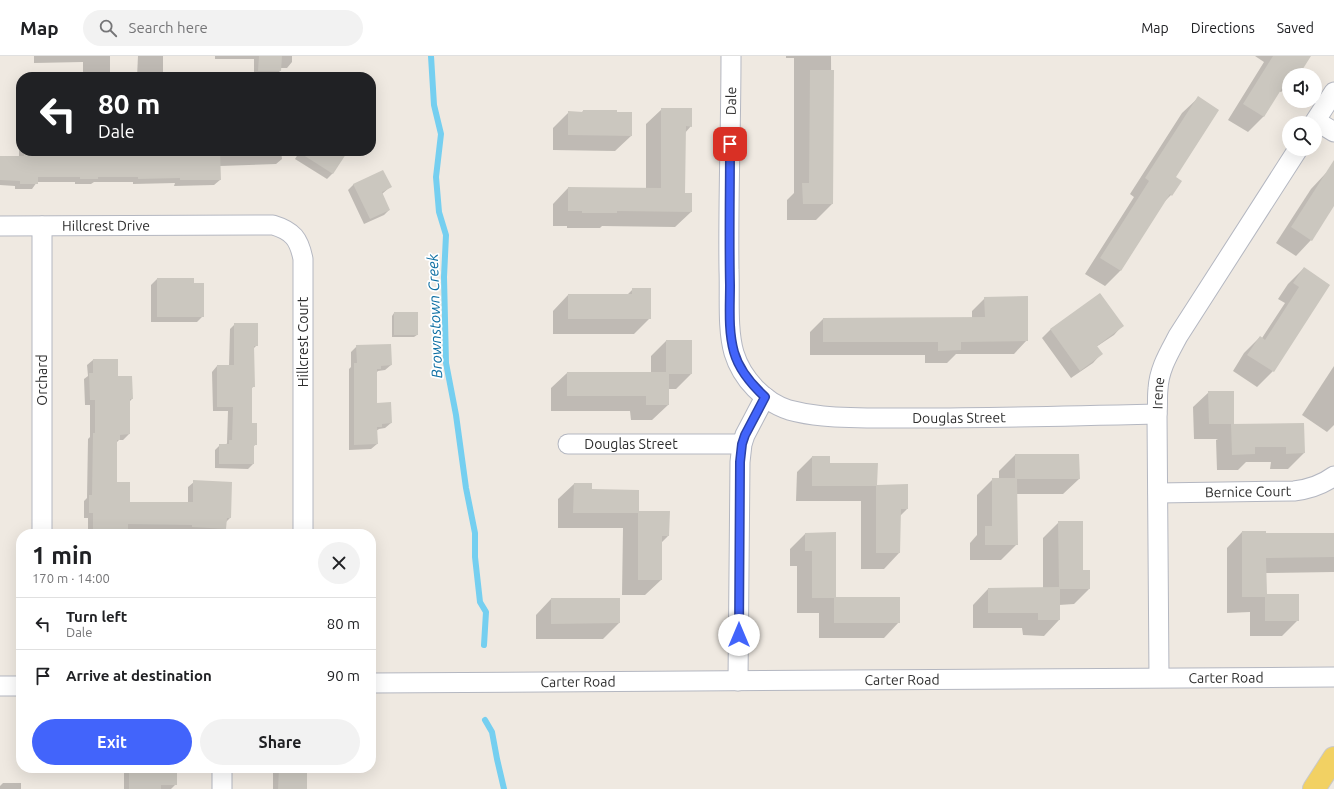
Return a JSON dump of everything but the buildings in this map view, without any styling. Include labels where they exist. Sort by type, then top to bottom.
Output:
[{"type":"main road","points":[[1314,789],[1334,758]]},
{"type":"street","name":"Dale","points":[[731,56],[729,241],[730,331],[734,352],[741,370],[751,384],[765,397]]},
{"type":"street","points":[[1319,116],[1334,92]]},
{"type":"street","points":[[1322,126],[1334,132]]},
{"type":"street","name":"Irene","points":[[1159,677],[1158,389],[1160,376],[1164,363],[1178,336],[1294,156]]},
{"type":"street","name":"Hillcrest Drive","points":[[0,226],[212,225]]},
{"type":"street","name":"Hillcrest Court","points":[[212,225],[273,225],[283,228],[292,234],[300,245],[303,259],[303,529]]},
{"type":"street","name":"Orchard","points":[[42,226],[42,529]]},
{"type":"street","name":"Douglas Street","points":[[765,397],[790,410],[815,415],[839,417],[977,418],[1158,414]]},
{"type":"street","points":[[738,681],[740,462],[742,444],[745,435],[765,397]]},
{"type":"street","name":"Douglas Street","points":[[568,444],[742,444]]},
{"type":"street","name":"Bernice Court","points":[[1158,493],[1294,491],[1310,489],[1322,484],[1334,476]]},
{"type":"street","name":"Carter Road","points":[[376,683],[1334,677]]},
{"type":"street","points":[[0,686],[16,686]]},
{"type":"street","points":[[222,773],[222,789]]},
{"type":"waterway","name":"Brownstown Creek","points":[[431,56],[434,105],[441,134],[436,177],[439,212],[446,235],[444,277],[446,363],[456,415],[466,488],[475,533],[475,557],[480,602],[486,612],[484,645]]},
{"type":"waterway","name":"Brownstown Creek","points":[[485,720],[492,732],[504,789]]},
{"type":"route","points":[[730,144],[730,331],[734,352],[741,370],[751,384],[765,397],[745,435],[742,444],[740,462],[739,635]]}]
